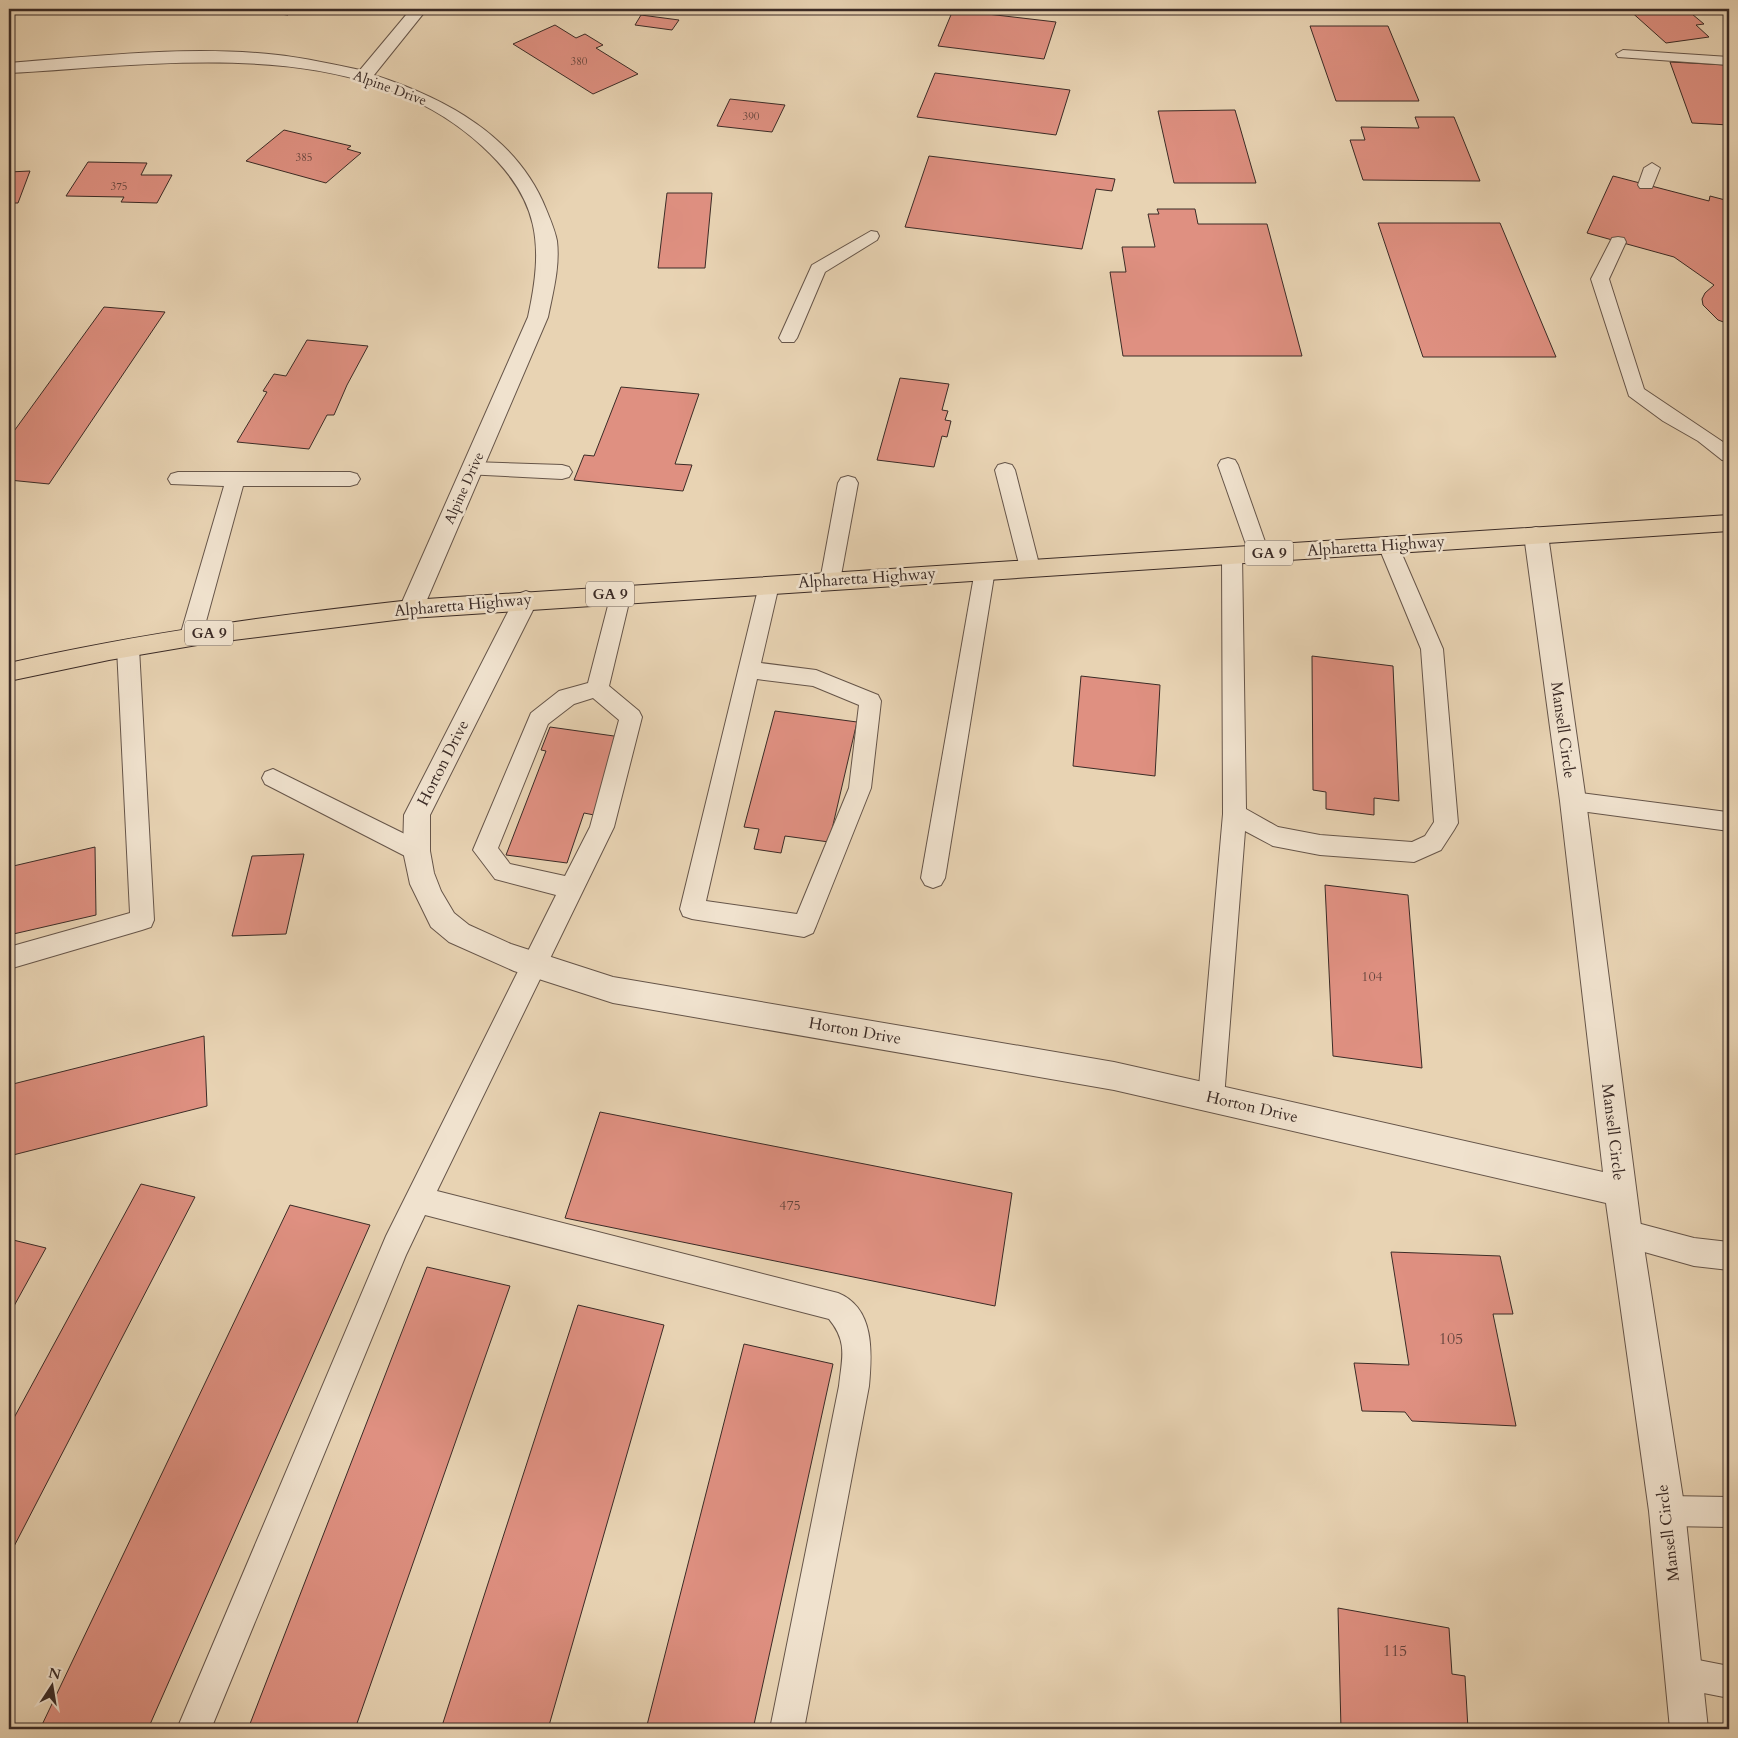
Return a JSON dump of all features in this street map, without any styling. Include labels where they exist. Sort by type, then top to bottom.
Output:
[{"type":"highway","name":"Alpharetta Highway","points":[[9,672],[191,636],[287,622],[411,608],[1729,522]]},
{"type":"street","points":[[364,76],[419,9]]},
{"type":"street","name":"Alpine Drive","points":[[9,68],[184,56],[276,60],[320,66],[364,76],[428,100],[484,135],[524,179],[545,231],[547,273],[538,316],[411,608]]},
{"type":"street","name":"Mansell Circle","points":[[1536,535],[1573,801],[1626,1234],[1667,1511],[1689,1729]]},
{"type":"street","name":"Horton Drive","points":[[526,600],[417,815],[415,850],[423,887],[443,921],[467,938],[535,965],[613,990],[1114,1076],[1621,1191]]},
{"type":"lane","points":[[1623,54],[1729,61]]},
{"type":"lane","points":[[1646,185],[1652,168]]},
{"type":"lane","points":[[788,338],[818,269],[871,236]]},
{"type":"lane","points":[[1618,242],[1600,279],[1636,392],[1729,456]]},
{"type":"lane","points":[[1228,465],[1259,553]]},
{"type":"lane","points":[[472,469],[562,472]]},
{"type":"lane","points":[[1005,470],[1030,568]]},
{"type":"lane","points":[[178,479],[350,479]]},
{"type":"lane","points":[[191,636],[235,480]]},
{"type":"lane","points":[[830,581],[848,483]]},
{"type":"lane","points":[[1235,814],[1273,836],[1320,845],[1414,852],[1433,843],[1446,823],[1432,650],[1388,545]]},
{"type":"lane","points":[[1211,1098],[1235,814],[1232,555]]},
{"type":"lane","points":[[933,878],[985,570]]},
{"type":"lane","points":[[749,670],[816,678],[870,701],[860,788],[804,926],[692,909],[769,585]]},
{"type":"lane","points":[[597,689],[621,594]]},
{"type":"lane","points":[[9,958],[142,920],[128,648]]},
{"type":"lane","points":[[571,888],[503,872],[485,850],[539,719],[567,697],[597,689]]},
{"type":"lane","points":[[194,1729],[396,1246],[602,827],[631,717],[597,689]]},
{"type":"lane","points":[[274,778],[415,850]]},
{"type":"lane","points":[[1573,801],[1727,822]]},
{"type":"lane","points":[[418,1200],[838,1307],[853,1326],[858,1352],[854,1386],[787,1729]]},
{"type":"lane","points":[[1626,1234],[1694,1252],[1729,1256]]},
{"type":"lane","points":[[1667,1511],[1729,1512]]},
{"type":"lane","points":[[1683,1673],[1729,1682]]},
{"type":"building","points":[[240,9],[293,9],[288,15]]},
{"type":"building","points":[[594,9],[642,9],[639,14]]},
{"type":"building","points":[[1628,9],[1686,9],[1704,24],[1696,25],[1709,37],[1666,43]]},
{"type":"building","points":[[953,10],[1056,22],[1044,59],[938,46]]},
{"type":"building","points":[[641,15],[679,20],[672,30],[635,25]]},
{"type":"building","points":[[555,25],[576,38],[585,34],[603,45],[596,48],[638,74],[593,94],[513,44]]},
{"type":"building","points":[[1310,26],[1388,26],[1419,101],[1336,101]]},
{"type":"building","points":[[1670,62],[1727,65],[1729,72],[1729,125],[1692,123]]},
{"type":"building","points":[[935,73],[1070,90],[1056,135],[917,117]]},
{"type":"building","points":[[730,99],[785,105],[772,132],[717,126]]},
{"type":"building","points":[[1235,110],[1256,183],[1174,183],[1158,111]]},
{"type":"building","points":[[1415,117],[1454,117],[1480,181],[1363,180],[1350,140],[1365,140],[1361,127],[1419,128]]},
{"type":"building","points":[[284,130],[351,146],[347,149],[361,153],[326,183],[246,161]]},
{"type":"building","points":[[929,156],[1115,179],[1112,191],[1096,189],[1082,249],[905,227]]},
{"type":"building","points":[[88,162],[147,163],[141,175],[172,175],[157,203],[121,202],[124,197],[66,196]]},
{"type":"building","points":[[30,171],[18,203],[9,203],[9,172]]},
{"type":"building","points":[[1613,176],[1709,201],[1710,196],[1729,201],[1729,324],[1718,320],[1703,305],[1702,299],[1705,293],[1714,285],[1674,257],[1587,233]]},
{"type":"building","points":[[667,193],[712,193],[705,268],[658,268]]},
{"type":"building","points":[[1157,209],[1195,209],[1198,224],[1267,224],[1302,356],[1123,356],[1110,272],[1126,272],[1122,247],[1155,247],[1148,214],[1159,214]]},
{"type":"building","points":[[1378,223],[1500,223],[1556,357],[1423,357]]},
{"type":"building","points":[[104,307],[165,312],[49,484],[9,480],[9,438]]},
{"type":"building","points":[[307,340],[368,346],[347,385],[334,415],[327,415],[309,449],[237,442],[267,392],[263,391],[274,374],[286,376]]},
{"type":"building","points":[[900,378],[949,384],[942,410],[948,411],[945,420],[951,421],[947,437],[942,436],[934,467],[877,460]]},
{"type":"building","points":[[621,387],[699,394],[675,464],[692,465],[683,491],[574,480],[584,455],[594,456]]},
{"type":"building","points":[[1312,656],[1393,666],[1399,801],[1374,798],[1374,815],[1326,809],[1326,792],[1313,790]]},
{"type":"building","points":[[1081,676],[1160,685],[1155,776],[1073,766]]},
{"type":"building","points":[[775,711],[857,722],[829,842],[785,836],[781,853],[754,849],[759,829],[744,827]]},
{"type":"building","points":[[550,727],[621,737],[594,815],[584,813],[567,863],[506,855],[546,751],[541,750]]},
{"type":"building","points":[[95,847],[96,915],[9,935],[9,867]]},
{"type":"building","points":[[304,854],[286,934],[232,936],[252,856]]},
{"type":"building","points":[[1325,885],[1408,895],[1422,1068],[1333,1056]]},
{"type":"building","points":[[204,1036],[207,1106],[9,1156],[9,1085]]},
{"type":"building","points":[[600,1112],[1012,1193],[995,1306],[565,1218]]},
{"type":"building","points":[[141,1184],[195,1197],[9,1556],[9,1427]]},
{"type":"building","points":[[290,1205],[370,1225],[148,1729],[40,1729]]},
{"type":"building","points":[[9,1239],[46,1248],[9,1315]]},
{"type":"building","points":[[1391,1252],[1500,1256],[1513,1314],[1493,1314],[1516,1426],[1412,1421],[1405,1412],[1362,1411],[1354,1363],[1409,1365]]},
{"type":"building","points":[[427,1267],[510,1286],[355,1729],[248,1729]]},
{"type":"building","points":[[578,1305],[664,1325],[548,1729],[441,1729]]},
{"type":"building","points":[[744,1344],[833,1364],[753,1729],[646,1729]]},
{"type":"building","points":[[1338,1608],[1449,1628],[1452,1674],[1465,1676],[1468,1729],[1341,1729]]}]
